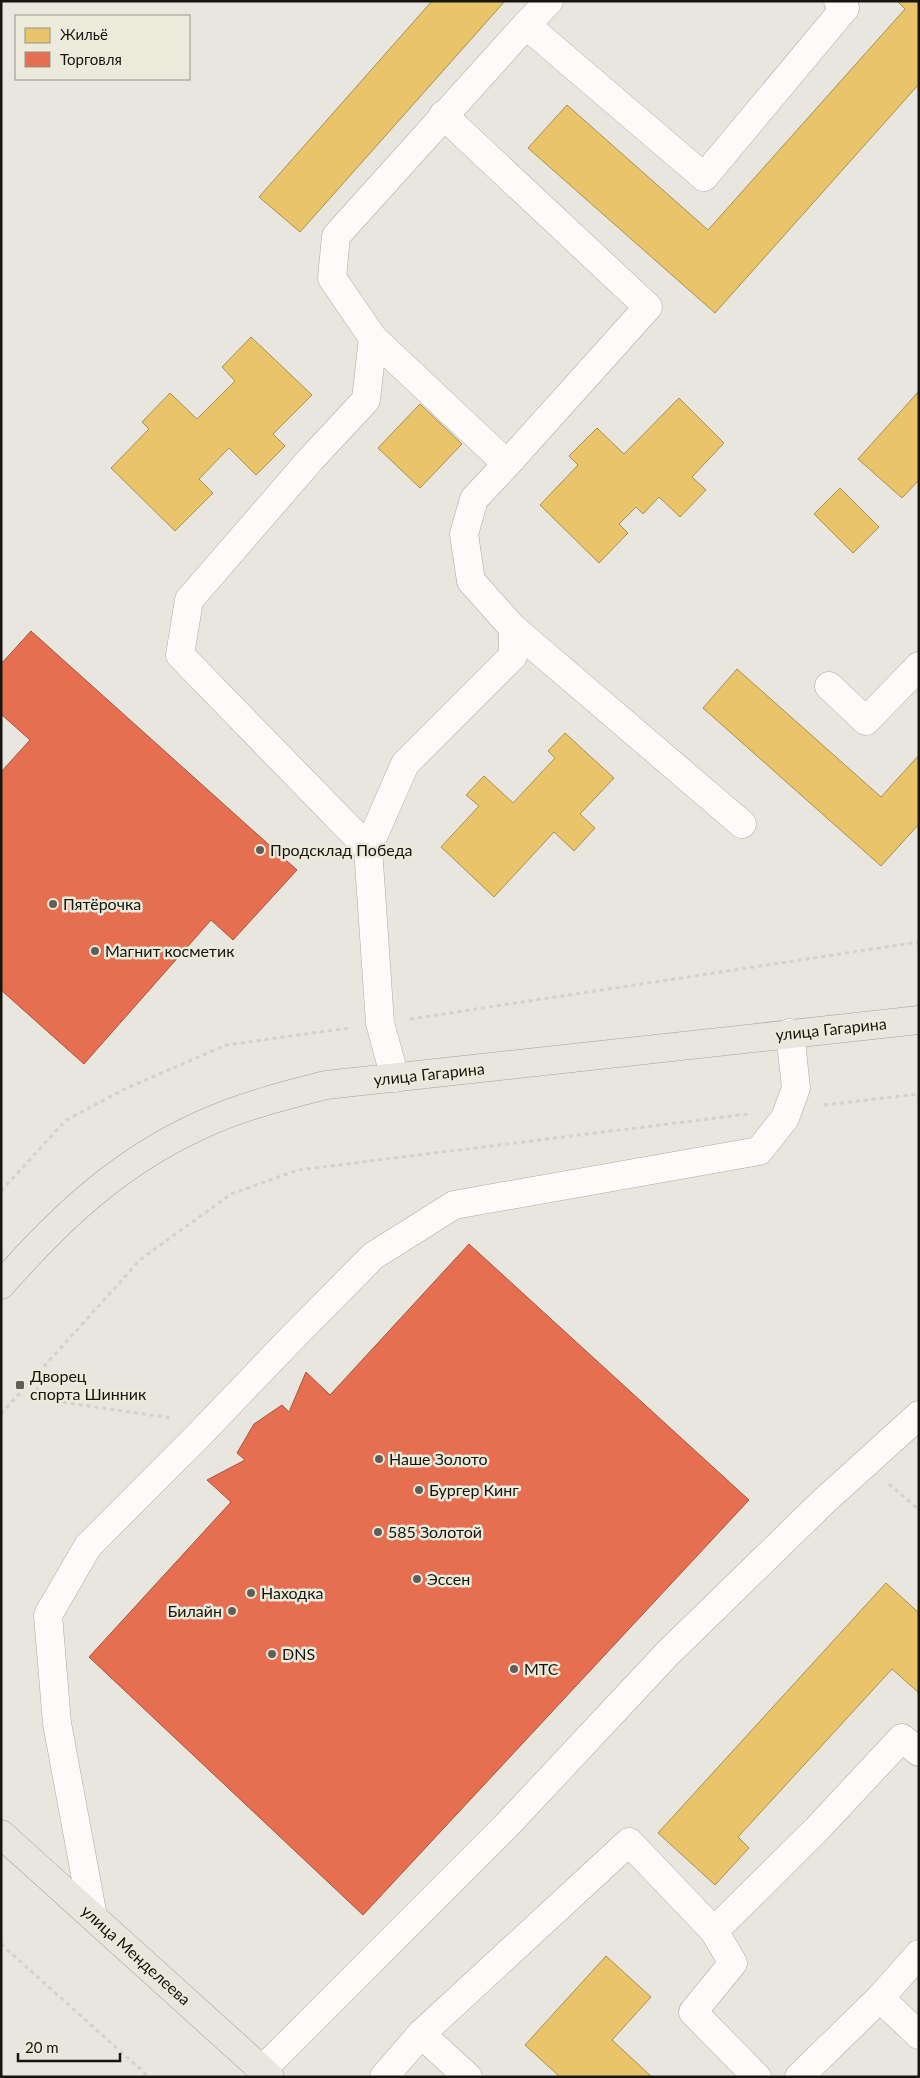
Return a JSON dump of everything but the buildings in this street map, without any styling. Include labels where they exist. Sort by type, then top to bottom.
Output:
[{"type":"main road","name":"улица Гагарина","points":[[1,1285],[66,1216],[107,1180],[147,1153],[199,1126],[282,1096],[326,1085],[919,1020]]},
{"type":"main road","name":"улица Менделеева","points":[[1,1834],[266,2073]]},
{"type":"lane","points":[[506,464],[373,338],[332,278],[336,236],[443,115],[549,1]]},
{"type":"lane","points":[[526,25],[704,177],[845,8],[838,1]]},
{"type":"lane","points":[[443,115],[648,307],[474,499],[464,534],[471,581],[513,628],[742,824]]},
{"type":"lane","points":[[368,848],[180,655],[189,600],[311,459],[366,400],[373,338]]},
{"type":"lane","points":[[395,1078],[380,1023],[368,848],[405,764],[513,656],[513,628]]},
{"type":"lane","points":[[830,686],[866,721],[919,666]]},
{"type":"lane","points":[[93,1917],[57,1723],[48,1615],[88,1546],[374,1256],[454,1205],[759,1151],[785,1118],[796,1088],[790,1033]]},
{"type":"lane","points":[[266,2073],[508,1825],[667,1654],[866,1463],[919,1415]]},
{"type":"lane","points":[[714,1931],[817,1829],[902,1738],[919,1752]]},
{"type":"lane","points":[[384,2077],[421,2034],[629,1842],[714,1931],[733,1963],[694,2012],[757,2077]]},
{"type":"lane","points":[[799,2077],[880,1998],[919,1954]]},
{"type":"lane","points":[[880,1998],[919,2034]]},
{"type":"lane","points":[[421,2034],[468,2077]]},
{"type":"path","points":[[1,1191],[66,1120],[125,1089],[226,1045],[919,942]]},
{"type":"path","points":[[31,1382],[47,1400],[210,1423]]},
{"type":"path","points":[[866,1463],[919,1510]]},
{"type":"path","points":[[1,1944],[149,2077]]},
{"type":"place","name":"Продсклад Победа","points":[[260,850]]},
{"type":"place","name":"Пятёрочка","points":[[53,904]]},
{"type":"place","name":"Магнит косметик","points":[[95,951]]},
{"type":"place","name":"Дворец спорта Шинник","points":[[20,1385]]},
{"type":"place","name":"Наше Золото","points":[[379,1459]]},
{"type":"place","name":"Бургер Кинг","points":[[419,1490]]},
{"type":"place","name":"585 Золотой","points":[[378,1532]]},
{"type":"place","name":"Эссен","points":[[417,1579]]},
{"type":"place","name":"Находка","points":[[251,1593]]},
{"type":"place","name":"Билайн","points":[[232,1611]]},
{"type":"place","name":"DNS","points":[[272,1654]]},
{"type":"place","name":"МТС","points":[[514,1669]]}]
